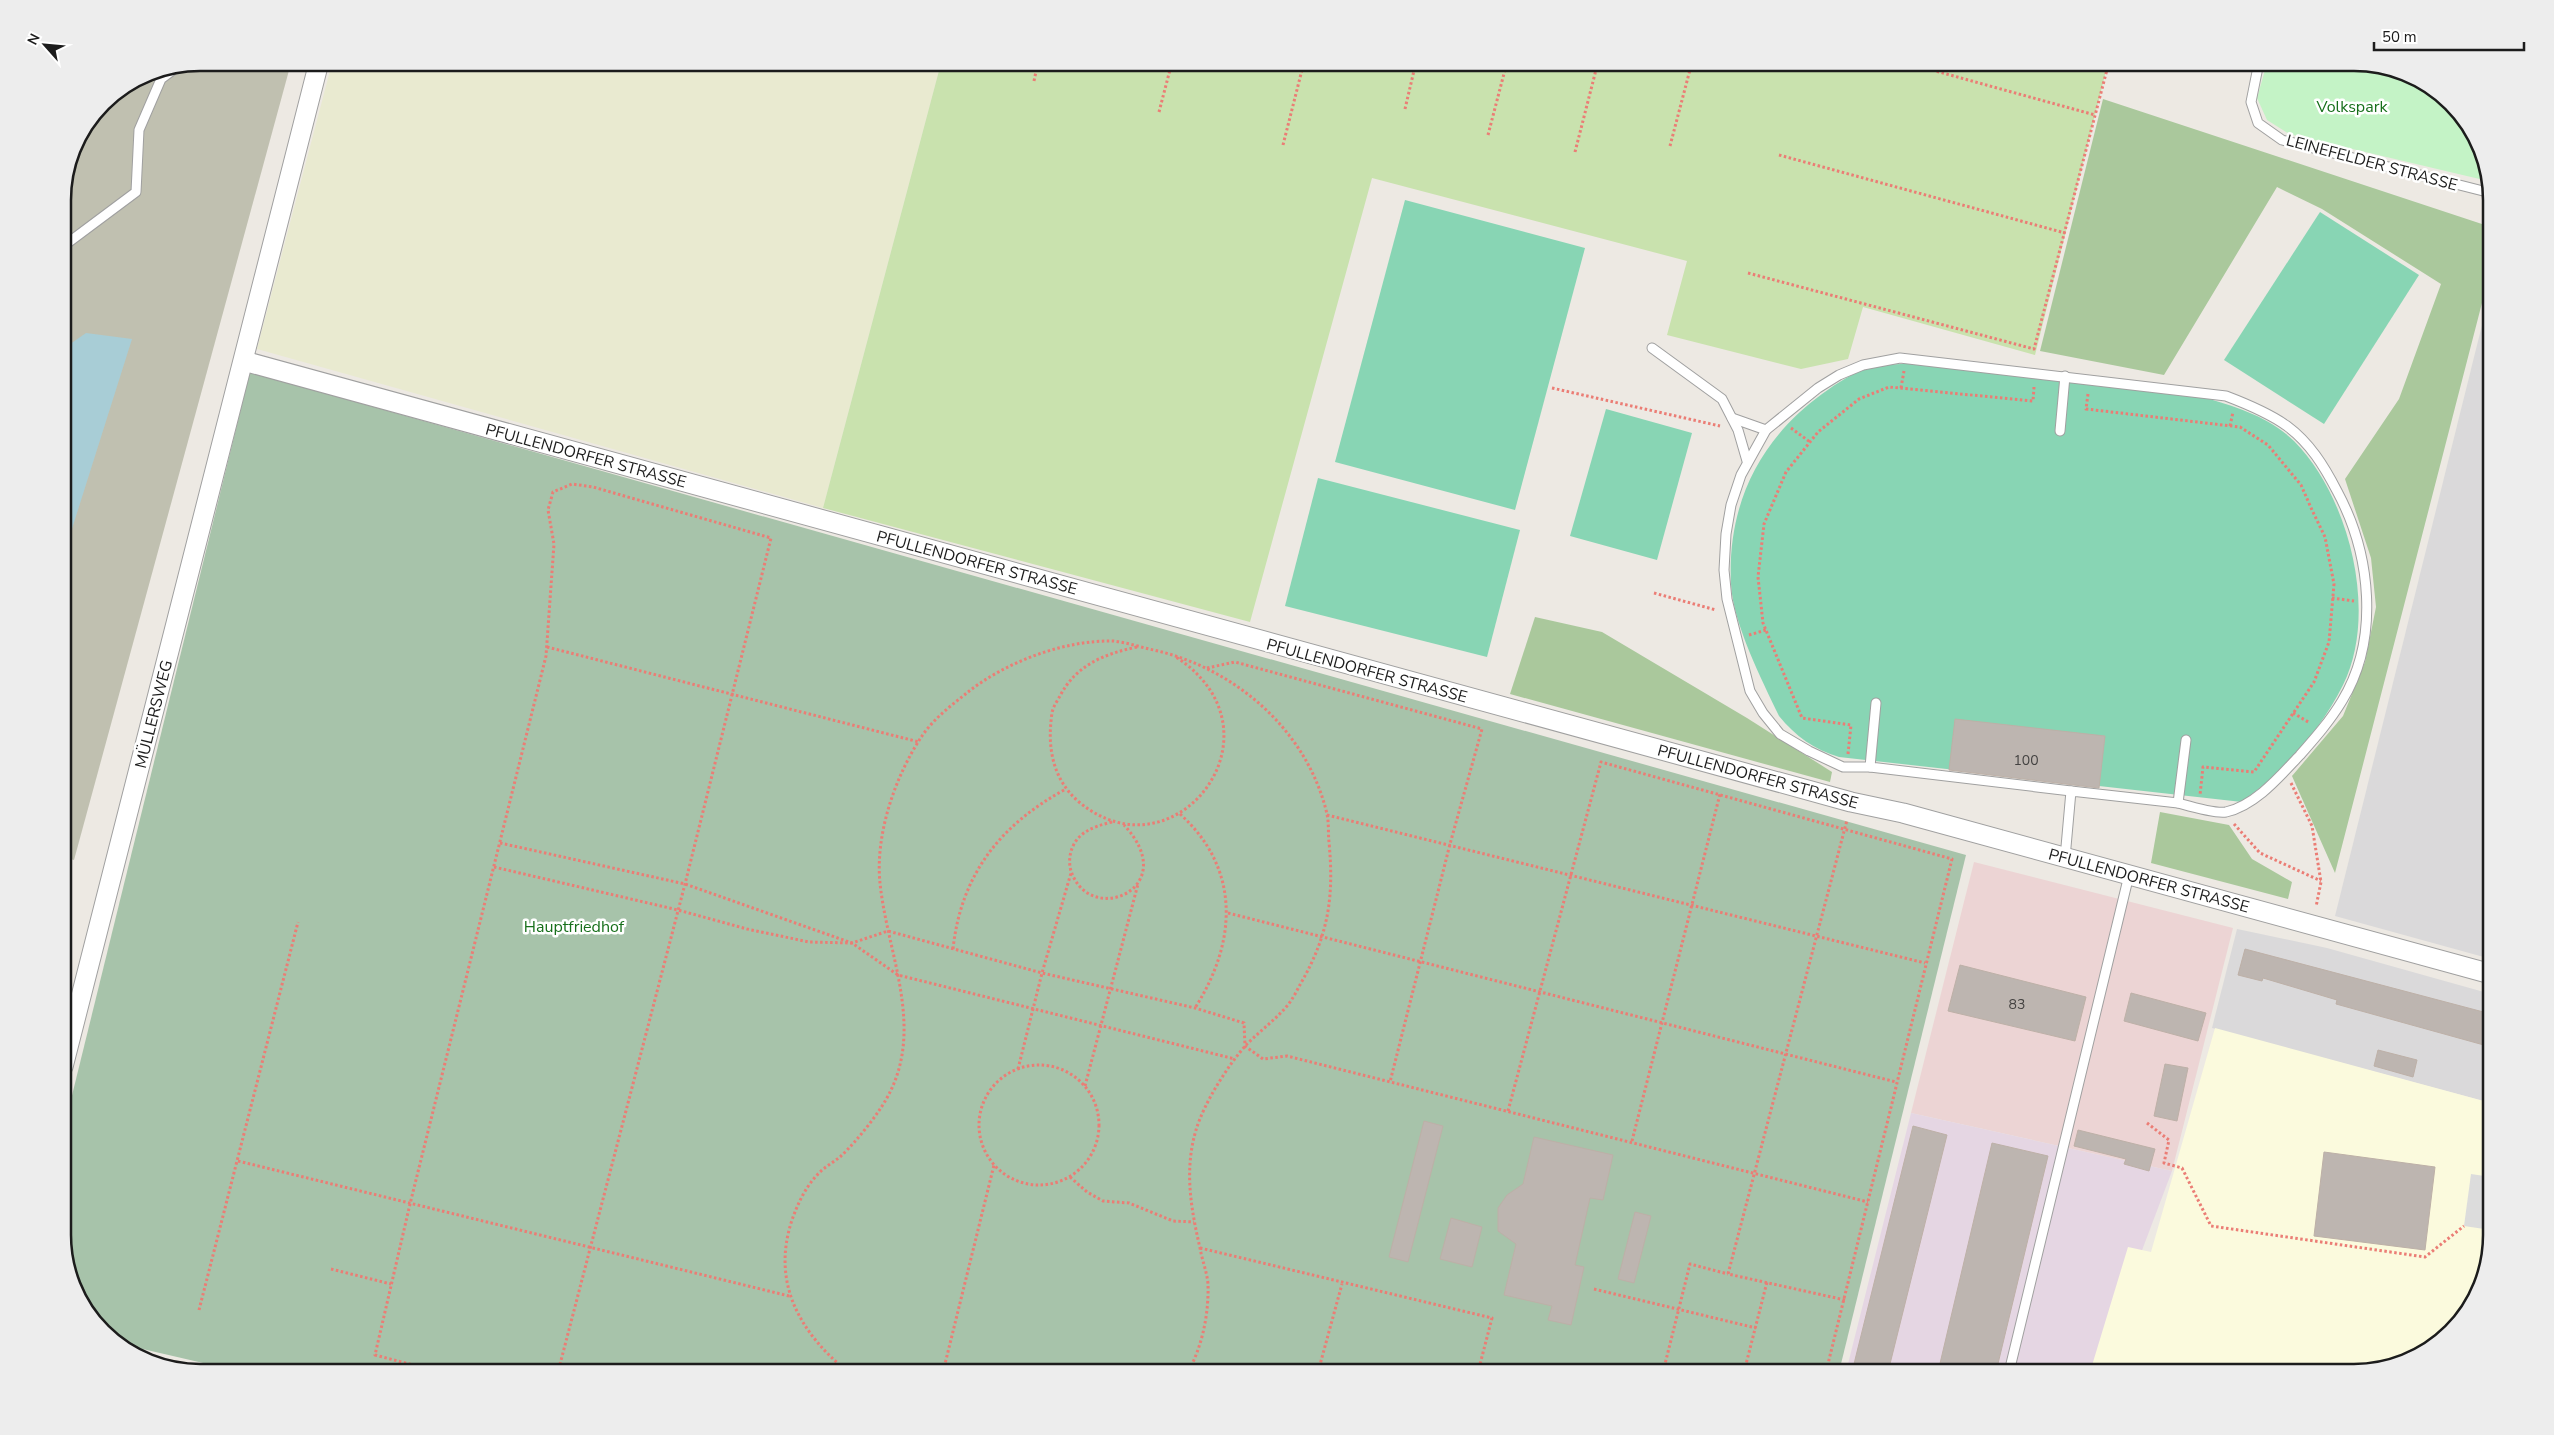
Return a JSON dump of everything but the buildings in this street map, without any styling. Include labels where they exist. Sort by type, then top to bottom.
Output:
[{"type":"street","name":"MÜLLERSWEG","points":[[72,1032],[317,72]]},
{"type":"street","name":"PFULLENDORFER STRASSE","points":[[244,361],[1851,802],[1903,813],[2483,972]]},
{"type":"lane","name":"LEINEFELDER STRASSE","points":[[2256,71],[2251,102],[2258,123],[2282,140],[2482,191]]},
{"type":"lane","points":[[72,239],[136,192],[140,130],[161,79],[164,77]]},
{"type":"lane","points":[[1652,348],[1722,399],[1738,430],[1747,461]]},
{"type":"lane","points":[[1900,358],[2035,372],[2226,396],[2254,407],[2288,426],[2314,451],[2346,508],[2363,564],[2367,604],[2363,645],[2353,679],[2343,700],[2309,745],[2267,789],[2244,804],[2225,812],[2178,803],[1870,767],[1847,767],[1809,751],[1780,734],[1762,713],[1750,691],[1729,613],[1724,570],[1726,534],[1731,505],[1747,461],[1766,430],[1778,418],[1818,388],[1839,375],[1863,365],[1900,358]]},
{"type":"lane","points":[[2060,431],[2065,376]]},
{"type":"lane","points":[[1732,418],[1766,430]]},
{"type":"lane","points":[[1870,767],[1876,703]]},
{"type":"lane","points":[[2178,803],[2186,740]]},
{"type":"lane","points":[[2065,858],[2071,791]]},
{"type":"lane","points":[[2011,1364],[2129,875]]},
{"type":"path","points":[[1283,145],[1302,71]]},
{"type":"path","points":[[1405,108],[1414,71]]},
{"type":"path","points":[[1488,135],[1505,71]]},
{"type":"path","points":[[1575,152],[1596,71]]},
{"type":"path","points":[[1670,146],[1690,71]]},
{"type":"path","points":[[1936,71],[2096,115]]},
{"type":"path","points":[[1748,273],[2034,349],[2107,71]]},
{"type":"path","points":[[1034,82],[1036,72]]},
{"type":"path","points":[[1159,112],[1170,72]]},
{"type":"path","points":[[1779,155],[2065,233]]},
{"type":"path","points":[[1847,767],[1850,725],[1802,718],[1763,622],[1758,577],[1764,524],[1786,472],[1818,432],[1859,399],[1889,387],[2033,401],[2035,372]]},
{"type":"path","points":[[2091,379],[2086,409],[2240,427],[2268,445],[2301,485],[2324,536],[2334,584],[2329,642],[2314,682],[2254,772],[2203,767],[2198,807]]},
{"type":"path","points":[[1552,388],[1738,430]]},
{"type":"path","points":[[1778,418],[1810,442]]},
{"type":"path","points":[[409,1364],[375,1355],[546,647],[554,544],[548,510],[552,492],[572,484],[593,487],[771,538],[685,884],[560,1364]]},
{"type":"path","points":[[1654,593],[1729,613]]},
{"type":"path","points":[[2332,598],[2367,604]]},
{"type":"path","points":[[838,1364],[807,1331],[789,1296],[786,1266],[788,1232],[800,1199],[818,1174],[842,1155],[874,1116],[891,1090],[901,1056],[905,1024],[898,975],[879,879],[883,820],[900,777],[919,742],[946,709],[990,675],[1051,649],[1114,641],[1169,653],[1207,668],[1222,675],[1261,704],[1297,743],[1314,778],[1327,815],[1333,879],[1328,921],[1313,963],[1290,1003],[1245,1046],[1235,1059],[1210,1099],[1197,1127],[1190,1157],[1190,1184],[1194,1222],[1208,1283],[1206,1320],[1192,1364]]},
{"type":"path","points":[[1138,646],[1110,653],[1086,665],[1066,685],[1053,709],[1049,737],[1054,766],[1066,789],[1092,813],[1123,825],[1151,824],[1180,814],[1203,794],[1219,768],[1224,738],[1221,711],[1209,686],[1189,666],[1169,653]]},
{"type":"path","points":[[546,647],[919,742]]},
{"type":"path","points":[[1207,668],[1235,662],[1482,729],[1419,961],[1390,1082]]},
{"type":"path","points":[[1508,1111],[1573,875],[1601,762],[1952,859],[1828,1364]]},
{"type":"path","points":[[2285,771],[2312,826],[2322,882],[2318,897]]},
{"type":"path","points":[[953,949],[956,925],[973,877],[988,852],[1024,815],[1066,789]]},
{"type":"path","points":[[1632,1141],[1720,794]]},
{"type":"path","points":[[1728,1274],[1851,802]]},
{"type":"path","points":[[2225,812],[2260,853],[2322,882]]},
{"type":"path","points":[[1180,814],[1190,823],[1210,852],[1220,873],[1228,913],[1223,951],[1210,985],[1195,1008]]},
{"type":"path","points":[[1327,815],[1925,963]]},
{"type":"path","points":[[1112,822],[1088,829],[1078,838],[1071,849],[1069,860],[1071,872],[1084,891],[1100,898],[1118,897],[1138,883]]},
{"type":"path","points":[[1085,1087],[1144,860],[1141,847],[1123,825]]},
{"type":"path","points":[[500,843],[685,884],[852,943],[898,975],[1235,1059]]},
{"type":"path","points":[[494,868],[809,942],[852,943],[888,931],[1109,990],[1195,1008],[1244,1023],[1245,1046]]},
{"type":"path","points":[[1018,1069],[1032,1008],[1071,872]]},
{"type":"path","points":[[1228,913],[1896,1082]]},
{"type":"path","points":[[199,1310],[298,922]]},
{"type":"path","points":[[1245,1046],[1263,1059],[1287,1056],[1632,1141],[1868,1202]]},
{"type":"path","points":[[1047,1065],[1066,1071],[1085,1087],[1094,1101],[1099,1121],[1097,1142],[1089,1159],[1076,1174],[1059,1183],[1040,1186],[1021,1183],[1004,1175],[994,1165],[981,1144],[978,1125],[981,1106],[991,1088],[1007,1074],[1018,1069],[1026,1066],[1047,1065]]},
{"type":"path","points":[[2147,1123],[2169,1140],[2164,1163],[2182,1168],[2211,1226],[2424,1257],[2464,1226]]},
{"type":"path","points":[[238,1161],[789,1296]]},
{"type":"path","points":[[945,1364],[994,1165]]},
{"type":"path","points":[[1070,1176],[1087,1192],[1103,1201],[1128,1203],[1173,1221],[1194,1222]]},
{"type":"path","points":[[1200,1248],[1342,1284],[1492,1318],[1480,1364]]},
{"type":"path","points":[[1665,1364],[1690,1264],[1845,1300]]},
{"type":"path","points":[[330,1269],[391,1284]]},
{"type":"path","points":[[1746,1364],[1767,1282]]},
{"type":"path","points":[[1320,1364],[1342,1284]]},
{"type":"path","points":[[1594,1289],[1756,1328]]},
{"type":"shaded area","points":[[192,72],[289,72],[74,860],[72,859],[72,184],[76,167],[85,143],[103,115],[122,98],[151,81],[175,74]]},
{"type":"shaded area","points":[[330,72],[939,72],[823,508],[257,349]]},
{"type":"shaded area","points":[[2482,325],[2483,957],[2335,916]]},
{"type":"shaded area","points":[[1974,862],[2233,928],[2172,1171],[1911,1113]]},
{"type":"shaded area","points":[[2237,929],[2327,948],[2483,992],[2483,1101],[2212,1028]]},
{"type":"shaded area","points":[[2215,1028],[2483,1101],[2483,1234],[2482,1251],[2473,1284],[2456,1313],[2445,1326],[2432,1337],[2403,1354],[2370,1363],[2354,1364],[2092,1364],[2128,1247],[2151,1252]]},
{"type":"shaded area","points":[[1911,1113],[2172,1171],[2099,1364],[1848,1364]]},
{"type":"shaded area","points":[[2471,1174],[2483,1176],[2483,1229],[2464,1226]]},
{"type":"green space","points":[[2106,71],[2035,355],[1863,307],[1848,359],[1801,369],[1667,335],[1687,261],[1372,178],[1250,622],[823,508],[939,72]]},
{"type":"green space","name":"Volkspark","points":[[2265,71],[2370,72],[2403,81],[2432,98],[2451,115],[2469,143],[2476,159],[2480,179],[2289,134],[2267,120],[2257,98]]},
{"type":"green space","points":[[2103,99],[2482,224],[2482,302],[2335,873],[2292,776],[2343,716],[2365,662],[2376,607],[2371,558],[2345,479],[2399,399],[2441,284],[2322,209],[2277,187],[2164,375],[2040,351]]},
{"type":"green space","points":[[1405,200],[1585,248],[1515,510],[1335,462]]},
{"type":"green space","points":[[2320,212],[2419,275],[2324,424],[2224,360]]},
{"type":"green space","points":[[1910,363],[2203,397],[2251,413],[2284,432],[2294,441],[2313,464],[2330,492],[2343,523],[2353,557],[2358,591],[2358,624],[2353,656],[2343,685],[2334,702],[2299,750],[2272,778],[2242,802],[1839,757],[1806,741],[1779,716],[1749,652],[1733,600],[1731,555],[1741,501],[1751,477],[1764,454],[1800,412],[1822,394],[1846,378],[1865,369]]},
{"type":"green space","name":"Hauptfriedhof","points":[[250,372],[1966,855],[1841,1364],[207,1364],[136,1346],[109,1326],[93,1306],[85,1292],[78,1276],[72,1243],[72,1095]]},
{"type":"green space","points":[[1606,409],[1692,433],[1657,560],[1570,536]]},
{"type":"green space","points":[[1318,478],[1520,530],[1487,657],[1285,606]]},
{"type":"green space","points":[[1535,617],[1602,632],[1747,718],[1832,772],[1830,782],[1510,694]]},
{"type":"green space","points":[[2160,812],[2229,825],[2252,859],[2292,882],[2288,899],[2151,863]]},
{"type":"water","points":[[86,333],[132,339],[72,529],[72,343]]}]
